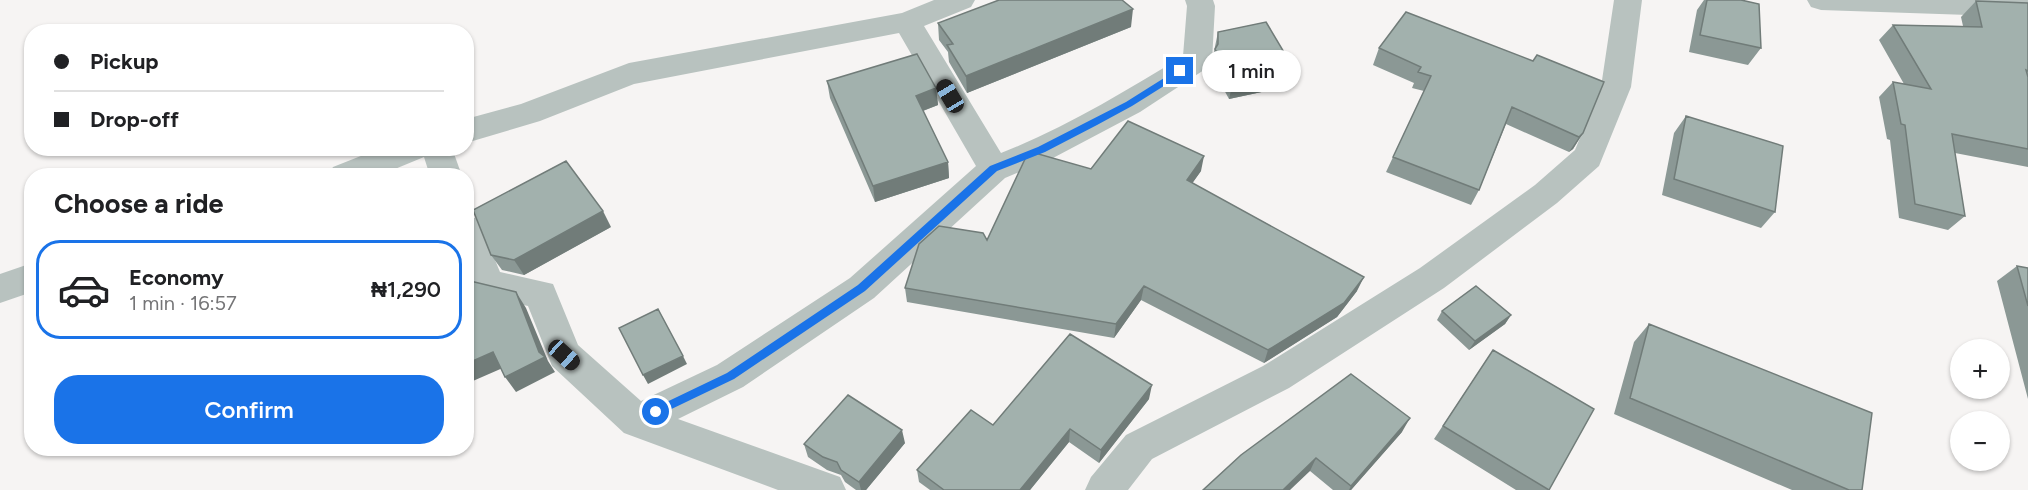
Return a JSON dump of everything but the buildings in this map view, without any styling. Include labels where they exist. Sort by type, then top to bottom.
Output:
[{"type":"street","points":[[474,130],[529,113],[629,74],[907,22],[961,0]]},
{"type":"street","points":[[637,421],[730,376],[862,288],[993,169],[1042,150],[1129,104],[1197,61],[1201,6],[1199,0]]},
{"type":"street","points":[[1104,490],[1139,447],[1276,377],[1432,278],[1546,194],[1588,157],[1616,87],[1628,0]]},
{"type":"street","points":[[1821,0],[2028,8]]},
{"type":"street","points":[[907,22],[993,169]]},
{"type":"street","points":[[364,168],[394,156]]},
{"type":"street","points":[[474,248],[488,284],[542,294],[564,355],[637,421],[827,490]]},
{"type":"street","points":[[0,289],[24,280]]},
{"type":"route","points":[[656,412],[730,376],[862,288],[993,169],[1042,150],[1129,104],[1180,71]]}]
